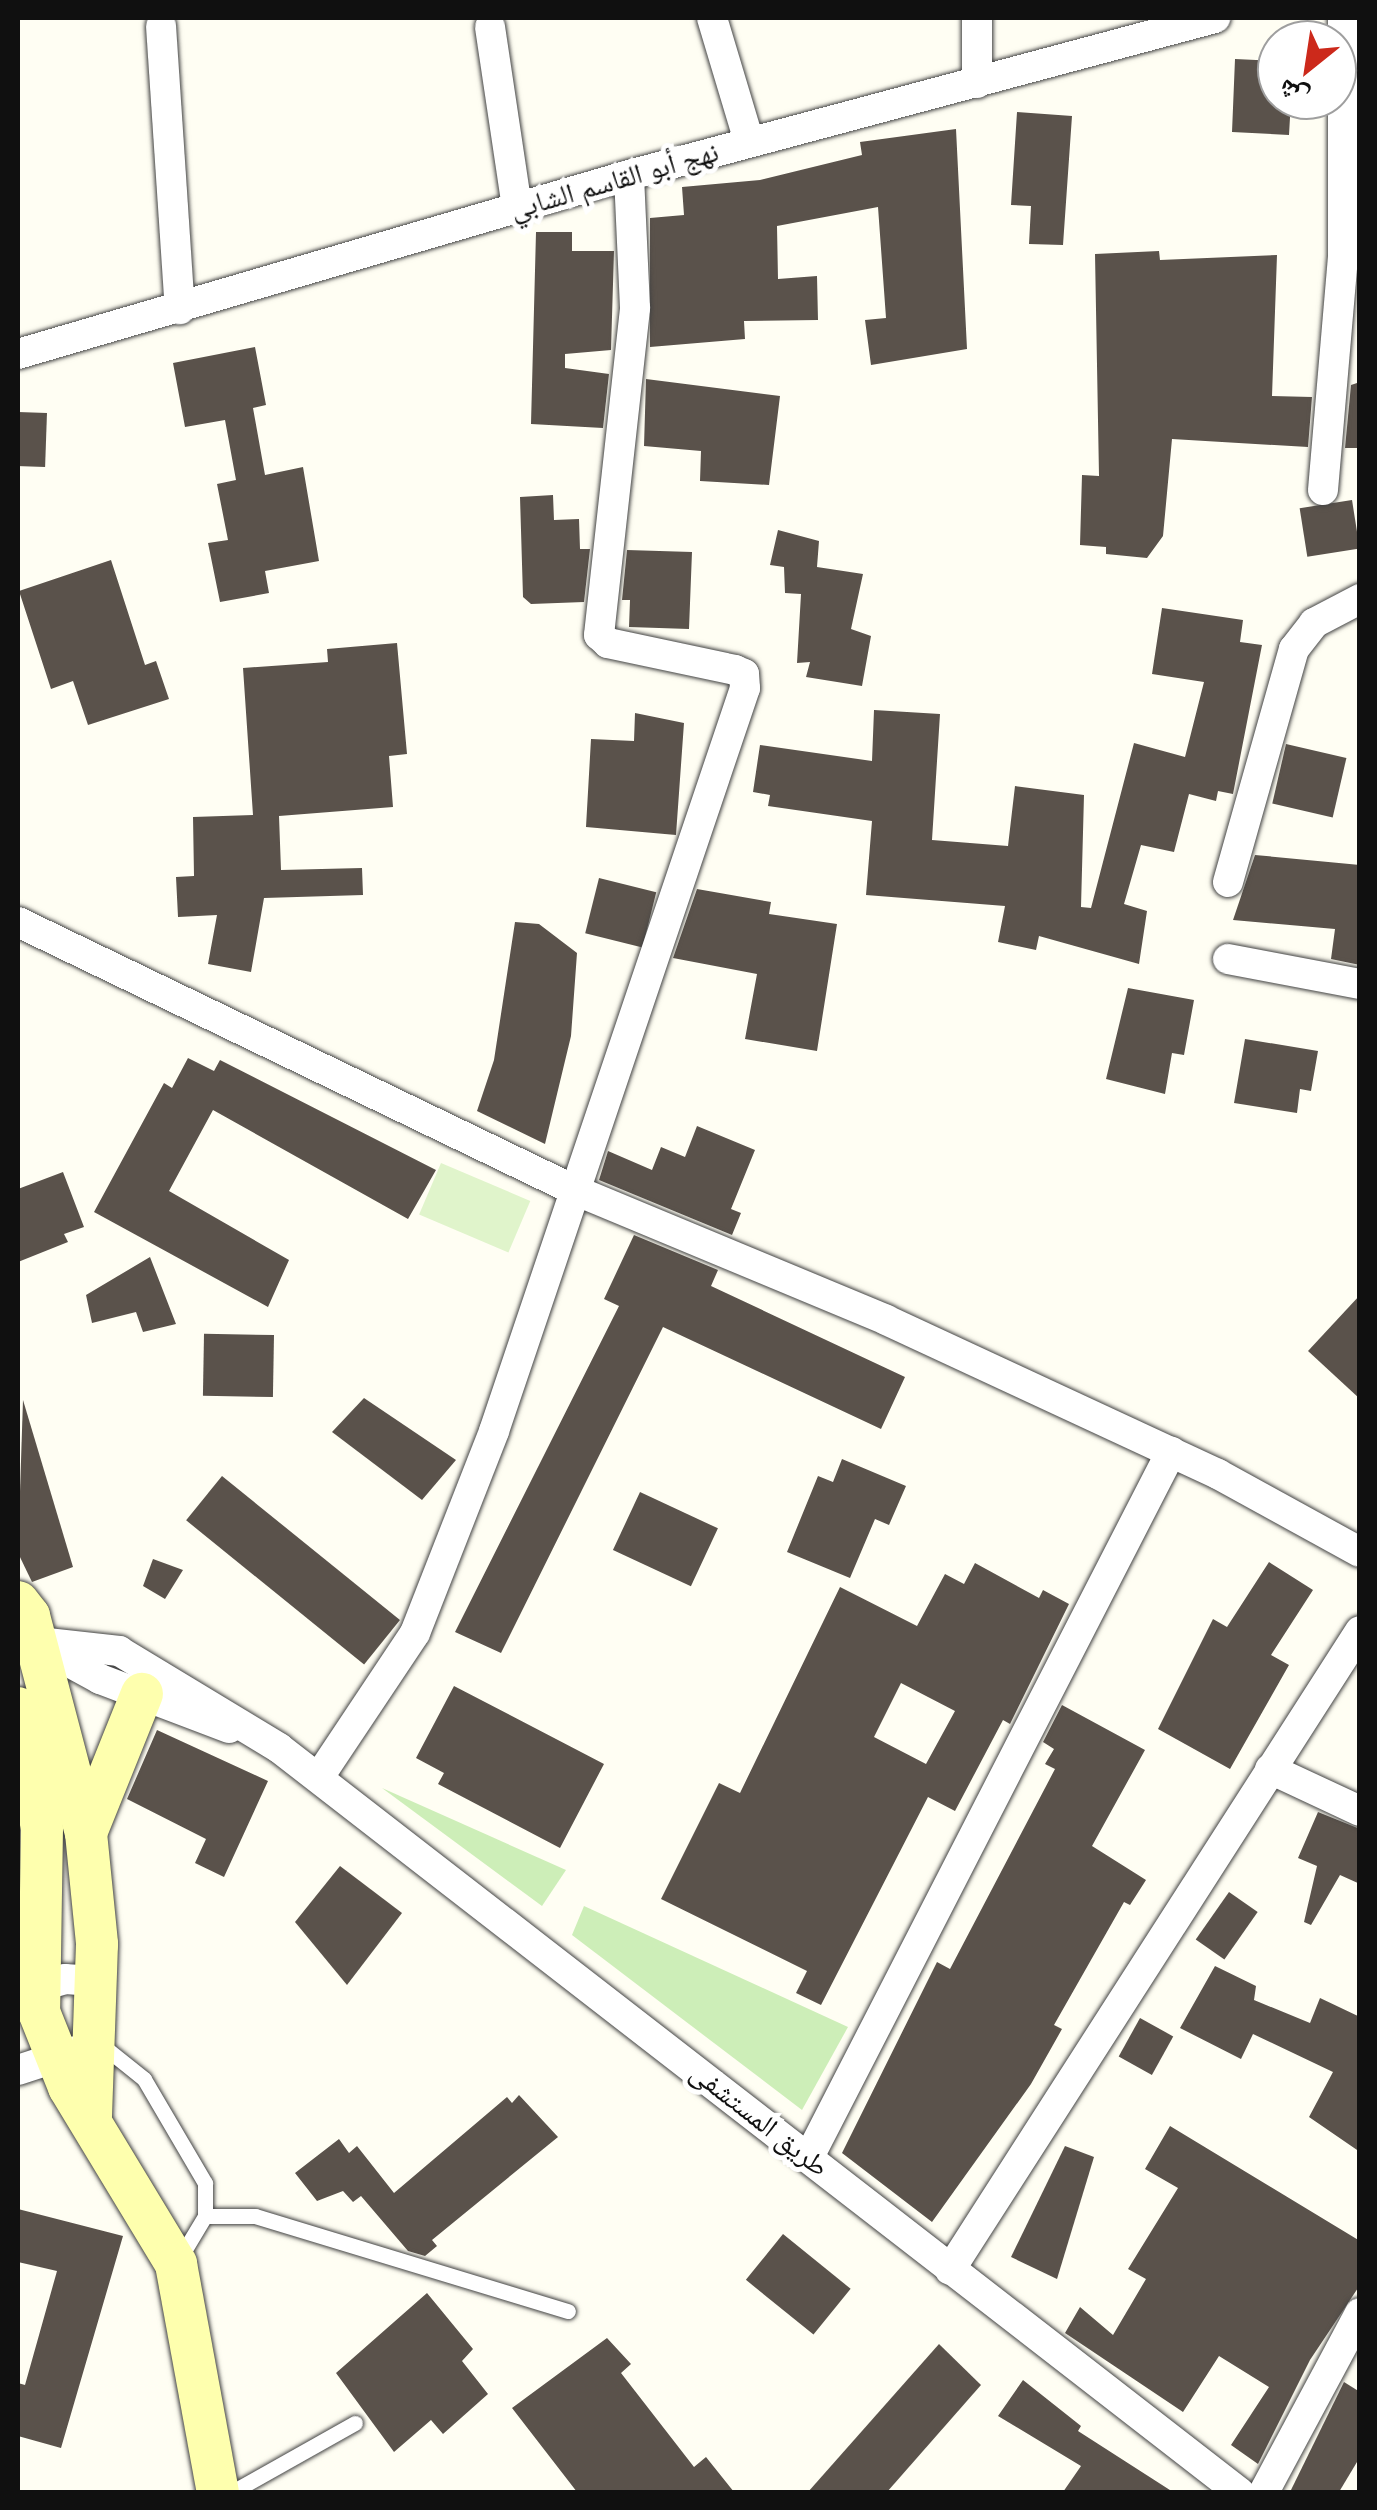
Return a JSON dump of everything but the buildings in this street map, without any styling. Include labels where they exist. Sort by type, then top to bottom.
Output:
[{"type":"main road","points":[[18,1602],[88,1852],[94,1982],[55,2057]]},
{"type":"main road","points":[[42,1877],[88,1852],[142,1694]]},
{"type":"main road","points":[[18,1708],[35,1774],[42,1877],[27,1989],[55,2057],[176,2264],[218,2492]]},
{"type":"street","points":[[712,18],[749,142]]},
{"type":"street","points":[[977,82],[978,18]]},
{"type":"street","name":"نهج أبو القاسم الشابي","points":[[18,354],[180,310],[629,175],[1215,18]]},
{"type":"street","points":[[1323,490],[1344,256],[1343,18]]},
{"type":"street","points":[[161,26],[180,310]]},
{"type":"street","points":[[490,26],[516,207]]},
{"type":"street","points":[[319,1777],[415,1633],[494,1431],[572,1189],[745,688],[744,674],[735,670],[608,644],[599,635],[635,308],[629,175]]},
{"type":"street","points":[[1228,882],[1294,649],[1314,622],[1360,598]]},
{"type":"street","points":[[18,922],[572,1189],[886,1320],[1170,1452],[1360,1552]]},
{"type":"street","points":[[1228,959],[1360,984]]},
{"type":"street","points":[[808,2156],[1170,1452]]},
{"type":"street","points":[[950,2270],[1360,1631]]},
{"type":"street","name":"طريق المستشفى","points":[[26,1641],[142,1694],[279,1748]]},
{"type":"street","name":"طريق المستشفى","points":[[26,1641],[119,1651],[279,1748],[1239,2492]]},
{"type":"street","points":[[1270,1769],[1360,1811]]},
{"type":"street","points":[[27,1989],[94,1982]]},
{"type":"street","points":[[1264,2492],[1360,2313]]},
{"type":"lane","points":[[55,2057],[122,2054],[144,2079],[205,2183],[205,2216],[176,2264]]},
{"type":"lane","points":[[205,2216],[254,2216],[568,2311]]},
{"type":"lane","points":[[232,2492],[355,2423]]},
{"type":"green space","points":[[441,1163],[530,1201],[508,1252],[419,1215]]},
{"type":"green space","points":[[382,1788],[566,1870],[542,1906]]},
{"type":"green space","points":[[584,1906],[848,2027],[802,2110],[572,1935]]}]
